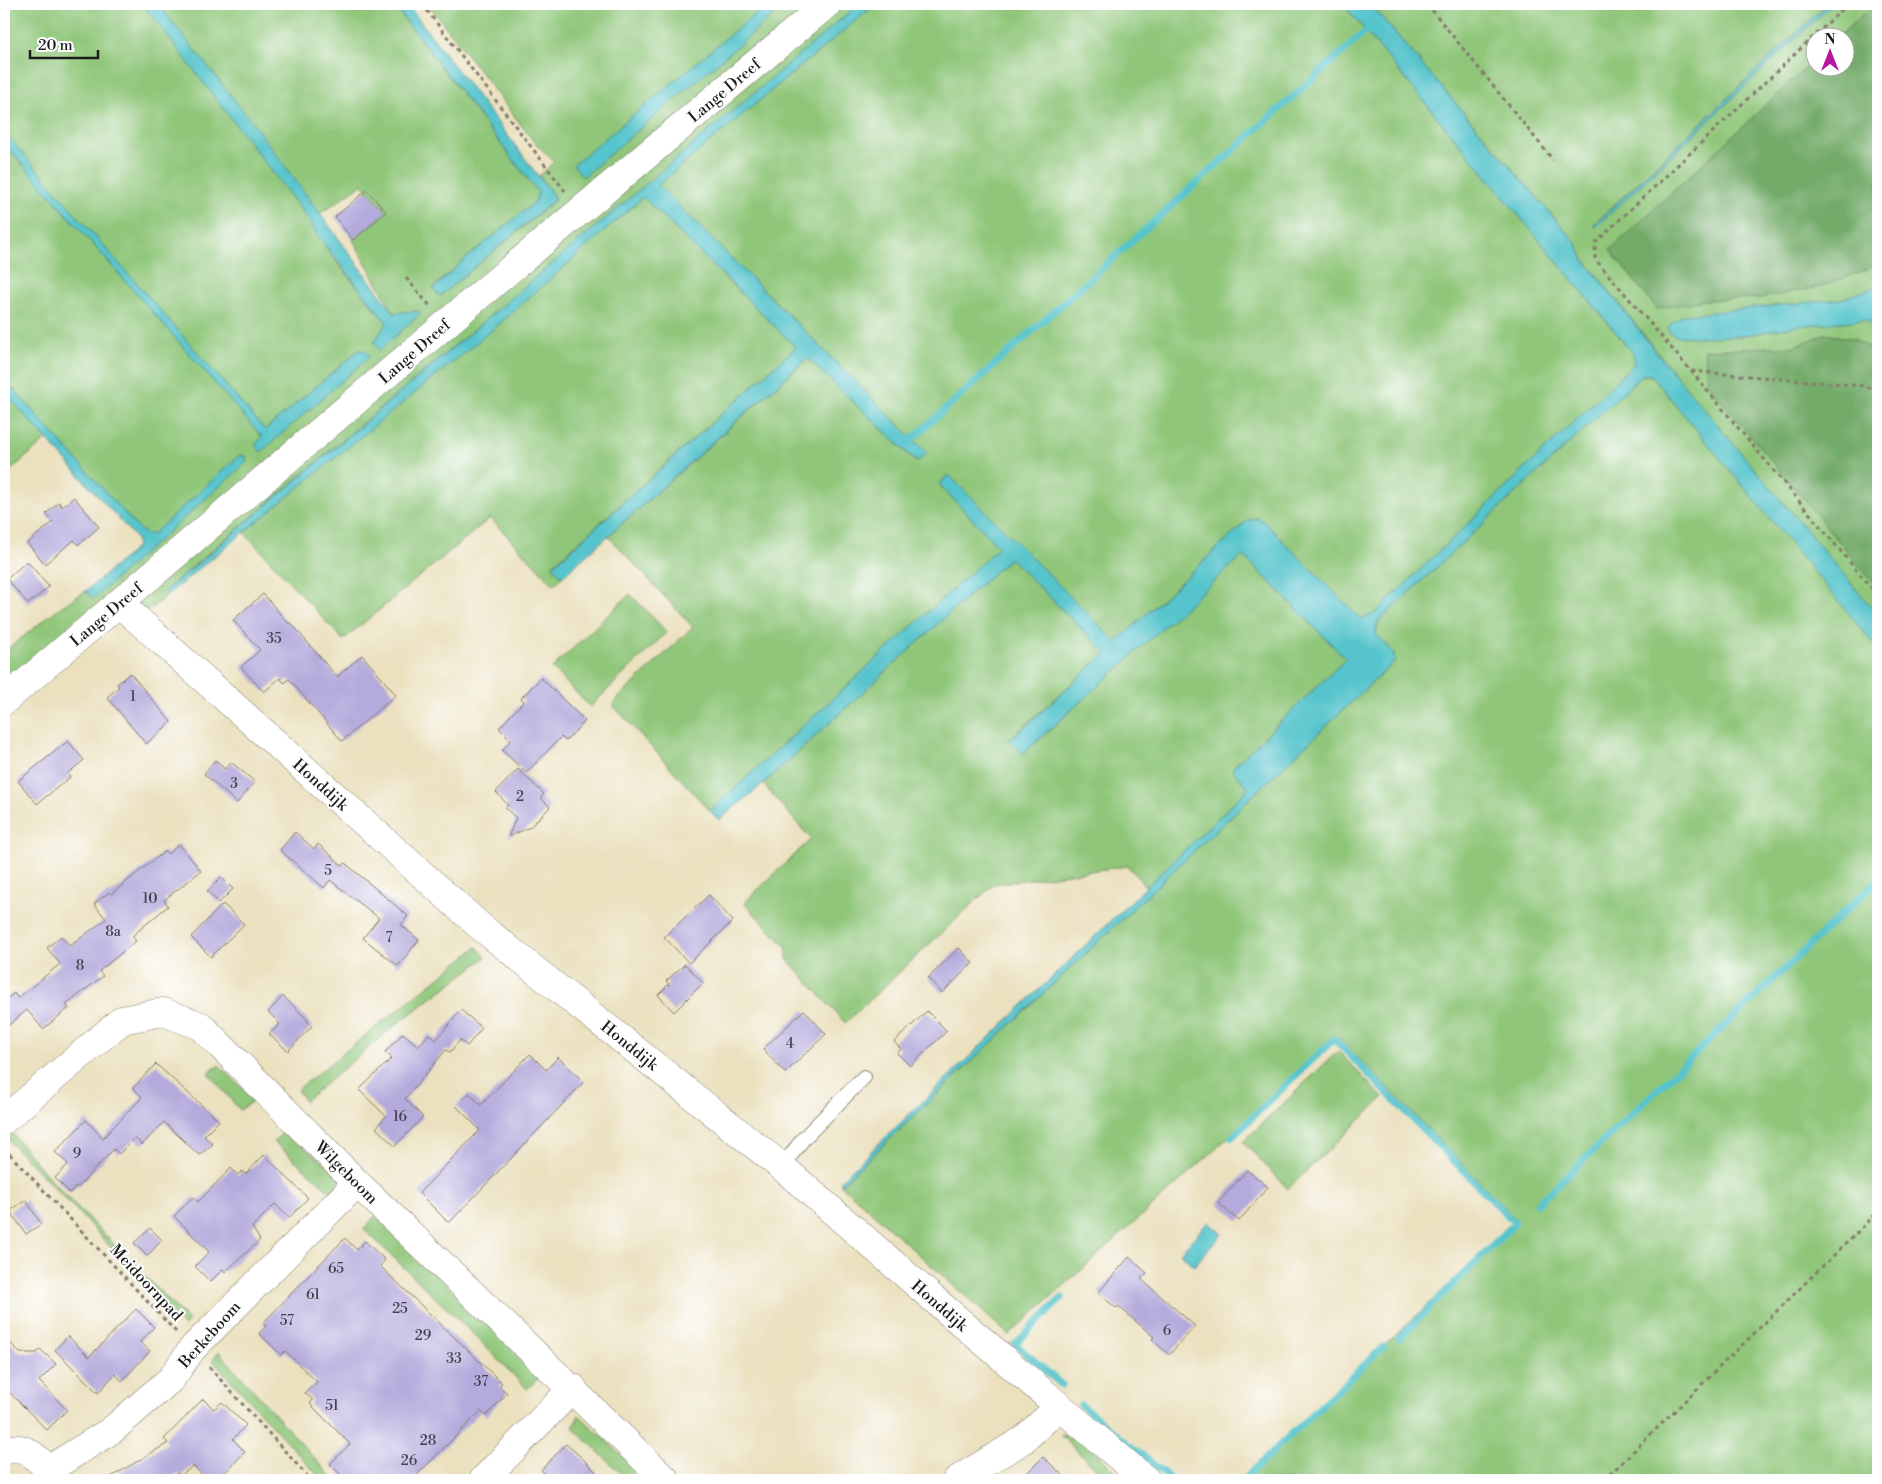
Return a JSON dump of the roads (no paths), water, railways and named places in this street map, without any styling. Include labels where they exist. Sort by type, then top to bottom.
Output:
[{"type":"street","name":"Lange Dreef","points":[[4,701],[446,324],[827,4]]},
{"type":"street","name":"Honddijk","points":[[119,603],[481,927],[782,1167],[1146,1480]]},
{"type":"street","name":"Wilgeboom","points":[[4,1120],[122,1020],[163,1012],[201,1026],[358,1183],[573,1388],[666,1480]]},
{"type":"street","name":"Berkeboom","points":[[4,1451],[23,1449],[37,1456],[51,1475],[112,1430],[171,1379],[192,1349],[358,1183]]},
{"type":"street","points":[[483,1480],[573,1388]]},
{"type":"street","points":[[957,1480],[1023,1440],[1059,1407]]},
{"type":"lane","points":[[782,1167],[803,1139],[864,1078]]},
{"type":"water","points":[[143,4],[158,4],[252,122],[394,313],[416,311],[421,313],[380,350],[374,342],[387,323],[317,235],[310,221]]},
{"type":"water","points":[[393,4],[407,4],[553,195],[554,200],[440,296],[433,289],[465,259],[536,201],[538,192]]},
{"type":"water","points":[[767,4],[787,4],[583,177],[573,165]]},
{"type":"water","points":[[859,4],[876,4],[658,185],[927,453],[917,462],[807,358],[562,577],[553,566],[796,347],[643,197],[497,326],[167,595],[164,592]]},
{"type":"water","points":[[1343,4],[1370,4],[1577,244],[1583,258],[1657,353],[1878,615],[1878,649],[1651,375],[1642,375],[1378,622],[1376,634],[1393,652],[1395,661],[841,1185],[841,1180],[1245,792],[1248,787],[1232,770],[1234,766],[1346,659],[1243,555],[1023,754],[1010,740],[1106,653],[1010,558],[763,784],[719,820],[710,811],[999,547],[939,484],[949,475],[1116,642],[1248,520],[1257,518],[1263,521],[1361,619],[1373,615],[1634,364],[1633,353]]},
{"type":"water","points":[[1827,4],[1832,4],[1807,28],[1804,28],[1804,30],[1598,225],[1594,227]]},
{"type":"water","points":[[4,132],[265,430],[359,350],[365,351],[370,356],[261,452],[255,445],[262,437],[4,143]]},
{"type":"water","points":[[1878,286],[1878,326],[1863,320],[1798,326],[1740,336],[1697,337],[1677,336],[1670,333],[1668,328],[1674,321],[1684,315],[1841,299]]},
{"type":"water","points":[[4,379],[140,530],[147,534],[153,534],[240,455],[246,456],[246,463],[93,599],[86,591],[136,548],[137,542],[134,536],[4,392]]},
{"type":"water","points":[[1208,1222],[1222,1234],[1194,1266],[1180,1253]]},
{"type":"waterway","points":[[913,438],[1366,31]]},
{"type":"waterway","points":[[1537,1204],[1878,880]]},
{"type":"waterway","points":[[1232,1137],[1334,1039],[1515,1223],[1399,1338]]},
{"type":"waterway","points":[[1062,1298],[1015,1344],[1062,1385]]},
{"type":"waterway","points":[[1243,1480],[1383,1347]]},
{"type":"waterway","points":[[1081,1405],[1172,1480]]}]
